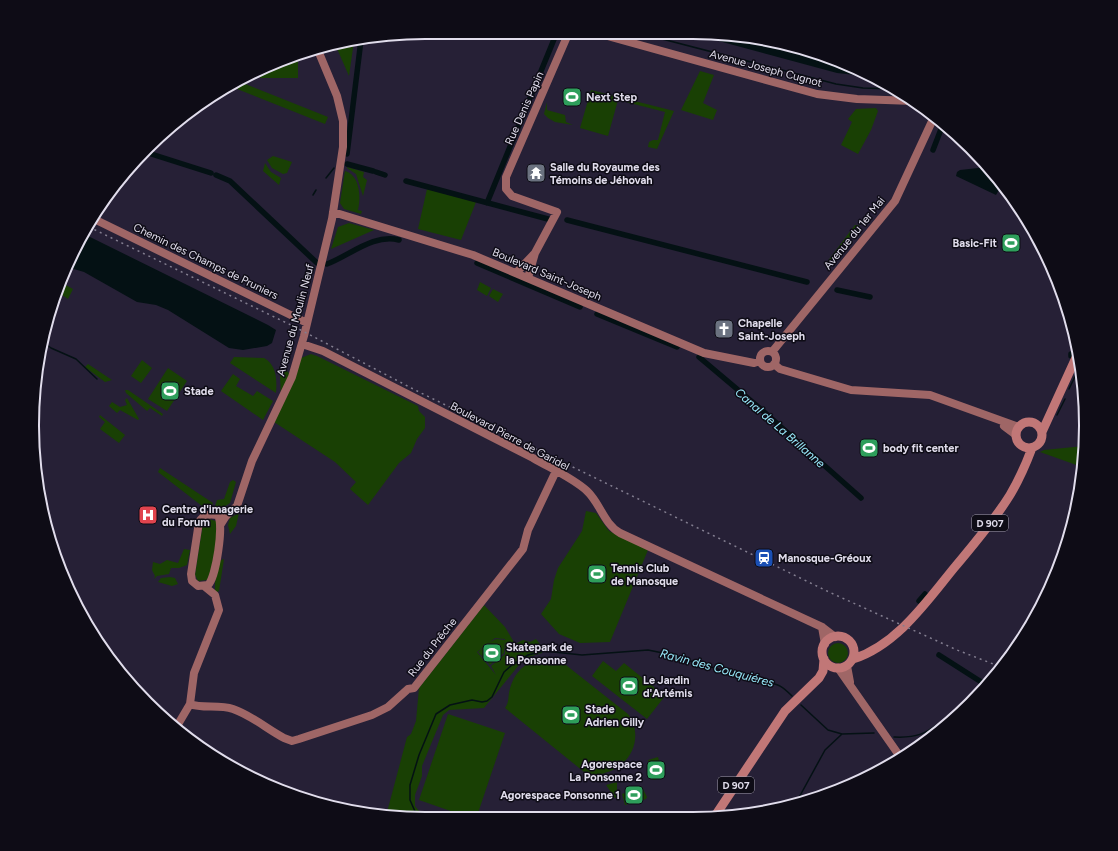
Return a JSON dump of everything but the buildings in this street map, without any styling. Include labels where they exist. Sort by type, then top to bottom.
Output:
[{"type":"main road","points":[[1040,429],[1030,422],[1018,431],[1018,442],[1028,447],[1041,440],[1040,429],[1051,413],[1074,362]]},
{"type":"main road","name":"D 907","points":[[718,811],[775,727],[796,702],[821,682],[827,674],[864,655],[892,636],[918,612],[963,557],[1010,494],[1027,462],[1028,447]]},
{"type":"main road","points":[[853,645],[843,665],[830,666],[822,654],[825,644],[835,636],[844,637],[853,645],[863,648],[876,646]]},
{"type":"main road","name":"D 907","points":[[775,727],[779,718],[793,701],[819,678],[824,659]]},
{"type":"street","name":"Rue Denis Papin","points":[[535,253],[557,212],[515,198],[508,193],[505,185],[506,177],[566,39]]},
{"type":"street","name":"Avenue Joseph Cugnot","points":[[618,39],[817,94],[901,100]]},
{"type":"street","name":"Avenue du Moulin Neuf","points":[[212,580],[222,516],[236,506],[252,461],[289,384],[302,344],[329,233],[343,147],[343,121],[337,96],[319,54]]},
{"type":"street","name":"Avenue du 1er Mai","points":[[772,352],[895,201],[932,122]]},
{"type":"street","name":"Boulevard Saint-Joseph","points":[[333,212],[426,239],[517,272],[702,352],[754,363],[760,361]]},
{"type":"street","points":[[333,212],[343,220]]},
{"type":"street","points":[[329,233],[337,222],[353,218]]},
{"type":"street","name":"Chemin des Champs de Pruniers","points":[[98,221],[307,323]]},
{"type":"street","points":[[517,272],[535,253]]},
{"type":"street","points":[[528,278],[535,253]]},
{"type":"street","name":"Boulevard Pierre de Garidel","points":[[302,344],[324,351],[556,471],[587,491],[616,531],[822,627],[835,636]]},
{"type":"street","points":[[772,352],[776,358],[774,364],[766,367],[760,361],[763,353],[772,352]]},
{"type":"street","points":[[774,364],[780,369],[852,390],[926,394],[969,409],[1018,431]]},
{"type":"street","name":"Rue du Prêche","points":[[190,704],[196,706],[219,706],[234,709],[284,738],[292,741],[321,733],[384,709],[408,689],[414,688],[523,549],[527,533],[556,471]]},
{"type":"street","points":[[214,593],[204,586],[196,585],[191,577],[199,522],[205,515],[209,514],[222,516]]},
{"type":"street","points":[[179,723],[190,704],[194,673],[218,610],[218,602],[214,593],[212,580],[204,586]]},
{"type":"street","points":[[822,627],[825,644]]},
{"type":"street","points":[[843,665],[854,692],[897,753]]},
{"type":"green space","points":[[353,45],[349,76],[337,49]]},
{"type":"green space","points":[[298,61],[298,78],[260,78],[260,77],[278,68]]},
{"type":"green space","points":[[700,71],[714,75],[703,103],[717,110],[713,120],[681,110]]},
{"type":"green space","points":[[245,84],[328,117],[325,124],[237,89]]},
{"type":"green space","points":[[591,90],[674,111],[657,149],[648,147],[649,142],[658,140],[665,112],[618,100],[608,136],[580,128]]},
{"type":"green space","points":[[547,102],[547,110],[565,115],[566,122],[573,125],[555,122],[548,118],[544,114]]},
{"type":"green space","points":[[876,108],[878,111],[871,130],[858,154],[841,145],[852,122],[848,119],[856,109]]},
{"type":"green space","points":[[273,156],[292,162],[287,173],[283,174],[272,168],[267,160]]},
{"type":"green space","points":[[265,163],[271,172],[281,178],[279,185],[263,171]]},
{"type":"green space","points":[[347,167],[364,172],[363,177],[367,180],[363,196],[356,174]]},
{"type":"green space","points":[[345,171],[354,177],[358,187],[358,210],[362,211],[361,214],[344,209],[340,203]]},
{"type":"green space","points":[[427,189],[476,202],[461,240],[418,229]]},
{"type":"green space","points":[[349,223],[374,230],[331,249],[338,227]]},
{"type":"green space","points":[[855,225],[859,225],[827,267],[827,262]]},
{"type":"green space","points":[[480,282],[491,288],[487,296],[477,290]]},
{"type":"green space","points":[[66,285],[73,289],[68,299],[62,295]]},
{"type":"green space","points":[[493,289],[503,294],[498,302],[489,296]]},
{"type":"green space","points":[[311,354],[418,406],[419,411],[425,417],[425,428],[417,439],[411,453],[399,463],[368,505],[350,489],[356,482],[335,462],[274,422],[301,358]]},
{"type":"green space","points":[[234,357],[264,358],[268,361],[274,369],[276,393],[230,363]]},
{"type":"green space","points":[[142,360],[152,368],[141,383],[131,376]]},
{"type":"green space","points":[[88,364],[112,380],[105,382],[85,367]]},
{"type":"green space","points":[[283,365],[290,375],[281,397],[280,376]]},
{"type":"green space","name":"Stade","points":[[168,368],[187,381],[167,411],[148,399]]},
{"type":"green space","points":[[233,374],[240,379],[236,386],[253,396],[257,391],[273,401],[263,420],[221,391]]},
{"type":"green space","points":[[125,390],[128,390],[163,414],[162,416],[150,408],[147,411],[126,393]]},
{"type":"green space","points":[[127,398],[139,419],[138,420],[120,410],[117,413],[109,406],[112,402],[120,407],[127,405],[125,400]]},
{"type":"green space","points":[[100,415],[125,435],[119,443],[100,429],[105,422],[99,417]]},
{"type":"green space","points":[[1078,447],[1077,465],[1040,452],[1044,450]]},
{"type":"green space","points":[[160,468],[213,503],[212,506],[202,506],[158,472]]},
{"type":"green space","points":[[233,480],[236,482],[230,503],[221,509],[215,506],[217,500],[224,499],[230,482]]},
{"type":"green space","name":"Tennis Club de Manosque","points":[[586,511],[596,513],[609,531],[648,550],[610,642],[580,643],[559,634],[541,614],[551,599],[554,580],[558,568],[582,531]]},
{"type":"green space","points":[[239,513],[236,526],[230,534],[228,525],[230,518]]},
{"type":"green space","points":[[208,519],[216,521],[217,536],[215,551],[207,580],[198,581],[195,575],[203,523]]},
{"type":"green space","points":[[184,549],[190,550],[187,565],[179,568],[171,568],[169,574],[157,576],[154,579],[155,576],[152,570],[153,562],[160,564],[167,560],[178,563]]},
{"type":"green space","points":[[224,559],[219,591],[215,593],[215,583],[219,561]]},
{"type":"green space","points":[[161,578],[175,578],[178,584],[172,586],[158,582]]},
{"type":"green space","points":[[484,605],[505,627],[515,644],[523,640],[530,642],[536,639],[543,648],[542,653],[528,657],[519,665],[484,708],[449,710],[443,715],[422,766],[422,776],[415,795],[415,806],[420,812],[388,810],[407,737],[411,734],[416,721],[419,688]],"holes":[[[495,638],[505,639],[505,654],[491,666],[496,675],[477,652]]]},
{"type":"green space","name":"Skatepark de la Ponsonne","points":[[496,639],[505,640],[504,653],[490,665],[478,652]]},
{"type":"green space","points":[[838,643],[845,646],[848,653],[845,660],[838,663],[831,660],[828,653],[831,646]]},
{"type":"green space","points":[[540,657],[557,658],[628,714],[634,728],[635,742],[629,756],[618,767],[599,775],[594,780],[505,708],[508,702],[513,680],[516,675],[528,663]]},
{"type":"green space","name":"Le Jardin d'Artémis","points":[[603,661],[616,671],[624,663],[665,696],[647,719],[592,676]]},
{"type":"green space","points":[[448,714],[505,733],[478,812],[454,812],[419,800]]},
{"type":"green space","name":"Agorespace La Ponsonne 2","points":[[658,757],[664,778],[653,780],[648,760]]},
{"type":"green space","points":[[617,782],[617,798],[615,798],[606,785]]},
{"type":"green space","name":"Agorespace Ponsonne 1","points":[[642,787],[647,797],[646,799],[625,805],[622,794]]},
{"type":"shaded area","points":[[714,40],[743,42],[793,52],[840,68],[854,75],[837,73]]},
{"type":"shaded area","points":[[980,168],[999,190],[996,195],[956,176],[957,172],[960,170]]},
{"type":"shaded area","points":[[89,236],[268,325],[276,330],[272,343],[267,346],[243,350],[229,348],[168,310],[156,305],[137,302],[84,272],[72,269]]},
{"type":"waterway","points":[[487,203],[554,39]]},
{"type":"waterway","points":[[662,39],[836,84],[863,88],[881,89]]},
{"type":"waterway","points":[[347,154],[360,44]]},
{"type":"waterway","points":[[933,150],[941,130]]},
{"type":"waterway","name":"Canal de La Brillanne","points":[[150,154],[211,173]]},
{"type":"waterway","points":[[347,164],[373,171]]},
{"type":"waterway","points":[[326,178],[334,168]]},
{"type":"waterway","points":[[376,172],[385,175]]},
{"type":"waterway","name":"Canal de La Brillanne","points":[[216,175],[230,181],[317,263]]},
{"type":"waterway","points":[[406,181],[548,219]]},
{"type":"waterway","points":[[313,195],[316,190]]},
{"type":"waterway","points":[[567,220],[807,282]]},
{"type":"waterway","name":"Canal de La Brillanne","points":[[327,264],[371,242],[390,239],[399,240]]},
{"type":"waterway","name":"Canal de La Brillanne","points":[[477,263],[580,307]]},
{"type":"waterway","points":[[837,290],[870,297]]},
{"type":"waterway","name":"Canal de La Brillanne","points":[[597,314],[677,347]]},
{"type":"waterway","points":[[47,345],[76,359],[97,379]]},
{"type":"waterway","name":"Canal de La Brillanne","points":[[699,357],[763,411],[861,498]]},
{"type":"waterway","points":[[1069,389],[1076,375]]},
{"type":"waterway","points":[[1057,415],[1065,399]]},
{"type":"waterway","name":"Canal de La Brillanne","points":[[919,601],[925,594]]},
{"type":"waterway","name":"Ravin des Couquiéres","points":[[415,812],[410,800],[410,785],[419,755],[436,714],[450,705],[472,700],[482,702],[487,701],[492,697],[504,672],[528,655],[544,651],[582,655],[648,650],[777,685],[792,696]]},
{"type":"waterway","name":"Canal de La Brillanne","points":[[939,655],[981,682]]},
{"type":"waterway","name":"Ravin des Couquiéres","points":[[801,705],[828,730],[842,734]]},
{"type":"waterway","points":[[894,737],[907,737],[924,733],[939,723]]},
{"type":"waterway","points":[[799,797],[825,750],[842,734],[874,733]]},
{"type":"railway","points":[[93,229],[295,327],[419,392],[829,592],[957,650],[996,665]]},
{"type":"place","name":"Next Step","points":[[572,97]]},
{"type":"place","name":"Salle du Royaume des Témoins de Jéhovah","points":[[536,173]]},
{"type":"place","name":"Basic-Fit","points":[[1011,243]]},
{"type":"place","name":"Chapelle Saint-Joseph","points":[[724,329]]},
{"type":"place","name":"Stade","points":[[170,391]]},
{"type":"place","name":"body fit center","points":[[869,448]]},
{"type":"place","name":"Centre d'imagerie du Forum","points":[[148,515]]},
{"type":"place","name":"Manosque-Gréoux","points":[[764,558]]},
{"type":"place","name":"Tennis Club de Manosque","points":[[597,574]]},
{"type":"place","name":"Skatepark de la Ponsonne","points":[[492,653]]},
{"type":"place","name":"Le Jardin d'Artémis","points":[[629,686]]},
{"type":"place","name":"Stade Adrien Gilly","points":[[571,715]]},
{"type":"place","name":"Agorespace La Ponsonne 2","points":[[656,770]]},
{"type":"place","name":"Agorespace Ponsonne 1","points":[[634,795]]}]
